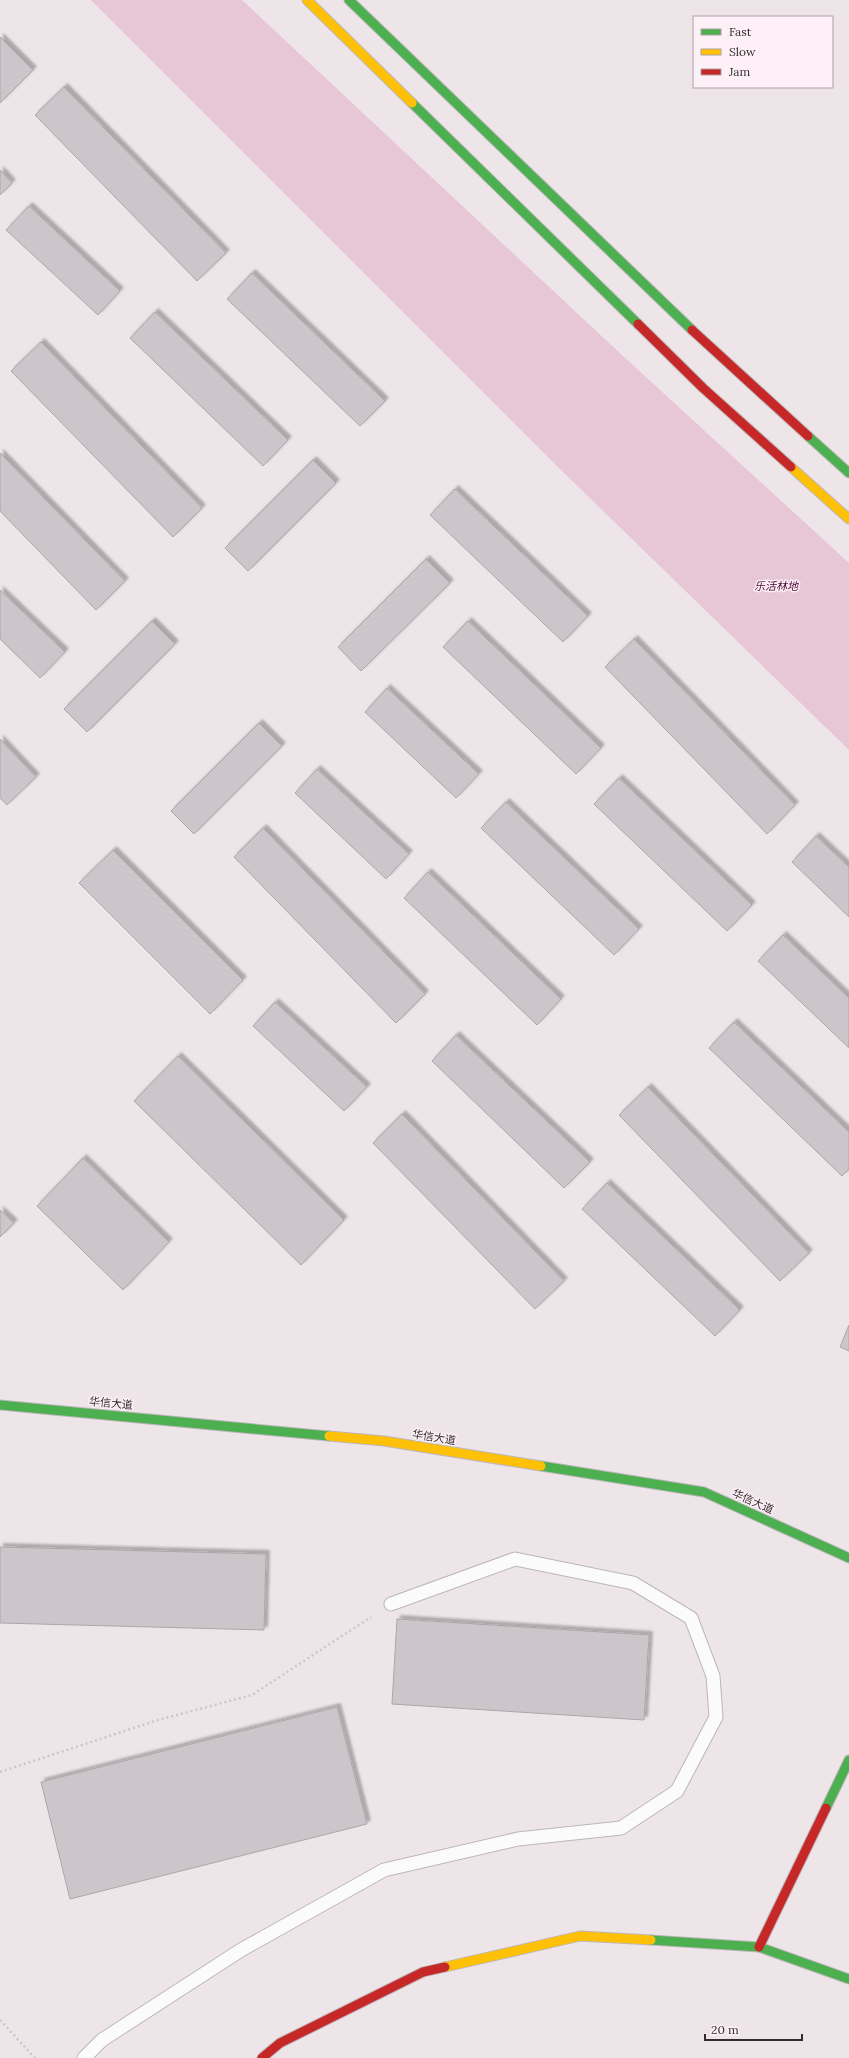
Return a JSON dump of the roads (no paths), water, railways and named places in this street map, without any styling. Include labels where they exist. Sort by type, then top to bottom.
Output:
[{"type":"street","points":[[306,0],[703,388],[849,519]]},
{"type":"street","points":[[349,0],[715,353],[849,473]]},
{"type":"street","name":"华信大道","points":[[0,1405],[384,1441],[704,1492],[849,1558]]},
{"type":"street","points":[[759,1947],[849,1760]]},
{"type":"street","points":[[262,2058],[280,2043],[423,1972],[580,1936],[759,1947],[849,1979]]},
{"type":"lane","points":[[84,2058],[102,2040],[241,1950],[384,1870],[518,1839],[621,1828],[677,1791],[716,1717],[713,1676],[691,1618],[633,1583],[515,1559],[391,1604]]},
{"type":"park label","name":"乐活林地","points":[[776,586]]}]
